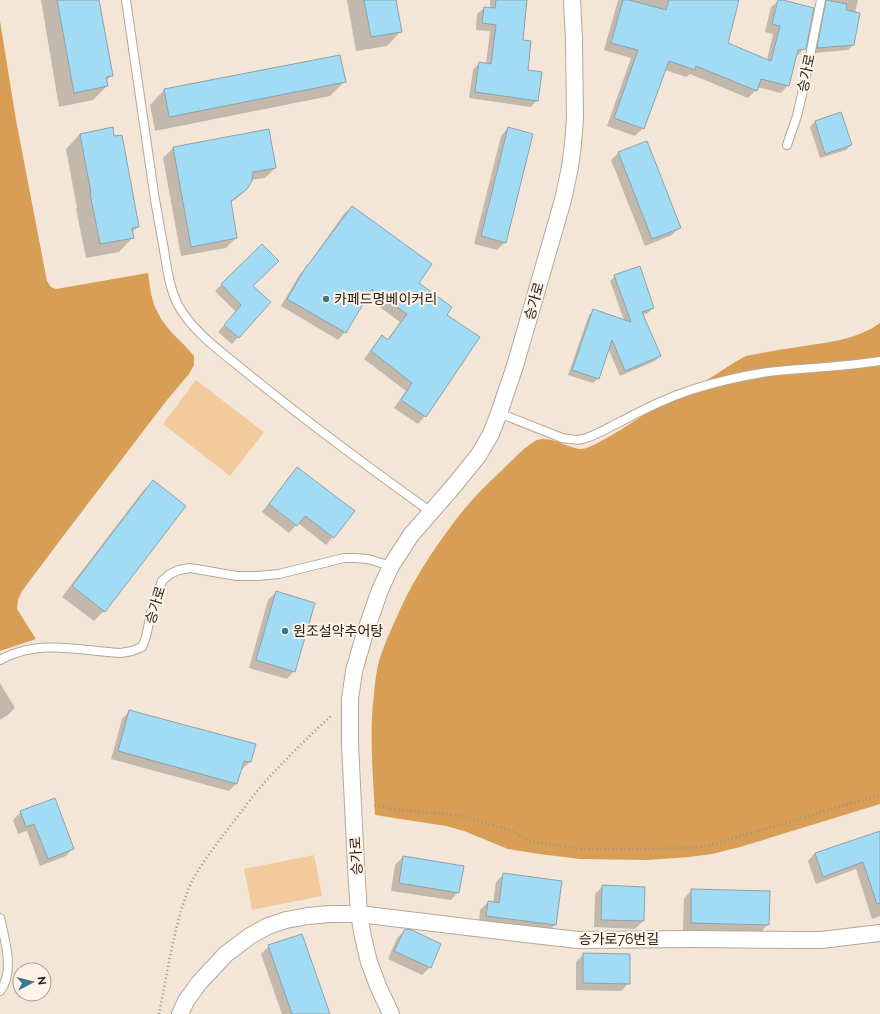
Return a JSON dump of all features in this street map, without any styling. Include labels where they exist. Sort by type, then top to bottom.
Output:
[{"type":"street","name":"승가로","points":[[391,1014],[369,962],[359,914],[350,744],[350,699],[354,671],[364,633],[380,590],[391,566],[411,535],[478,456],[491,434],[518,359],[563,200],[570,167],[575,118],[572,0]]},
{"type":"street","points":[[180,1014],[186,1001],[199,983],[226,954],[250,936],[268,926],[286,920],[330,914],[359,914]]},
{"type":"street","name":"승가로76번길","points":[[359,914],[578,940],[821,940],[880,933]]},
{"type":"lane","points":[[126,0],[163,249],[170,284],[177,303],[187,318],[201,334],[268,390],[357,459],[431,512]]},
{"type":"lane","name":"승가로","points":[[787,145],[804,86],[821,0]]},
{"type":"lane","points":[[499,413],[562,438],[573,440],[583,439],[668,399],[691,390],[724,381],[767,373],[880,361]]},
{"type":"lane","name":"승가로","points":[[0,660],[16,653],[41,647],[108,652],[132,652],[142,647],[146,637],[151,613],[162,581],[170,574],[179,570],[190,568],[237,576],[257,576],[279,574],[344,558],[368,559],[391,566]]},
{"type":"lane","points":[[0,918],[8,965],[4,986],[0,991]]},
{"type":"path","points":[[159,1014],[179,919],[188,892],[198,871],[254,795],[311,734],[350,699]]},
{"type":"path","points":[[375,805],[392,809],[464,816],[511,831],[532,842],[582,849],[644,850],[701,847],[880,795]]},
{"type":"shaded area","points":[[0,21],[16,120],[47,281],[51,287],[56,289],[148,273],[154,304],[161,319],[194,356],[194,365],[189,374],[167,400],[22,591],[18,600],[17,609],[36,639],[0,651]]},
{"type":"shaded area","points":[[880,323],[880,804],[740,847],[712,854],[648,860],[580,859],[508,849],[464,831],[446,826],[375,815],[372,724],[378,665],[386,641],[407,595],[422,569],[460,514],[488,483],[522,451],[535,441],[546,439],[575,448],[586,448],[605,439],[662,403],[709,379],[746,356],[844,339],[863,333]]},
{"type":"shaded area","points":[[196,380],[264,432],[230,476],[163,424]]},
{"type":"shaded area","points":[[314,855],[322,896],[252,910],[244,869]]},
{"type":"building","points":[[57,0],[99,0],[113,76],[106,77],[108,86],[74,93]]},
{"type":"building","points":[[364,0],[396,0],[402,32],[371,37]]},
{"type":"building","points":[[496,0],[527,0],[523,40],[531,41],[528,70],[542,72],[538,101],[475,92],[479,62],[491,64],[496,25],[482,23],[484,7],[495,8]]},
{"type":"building","points":[[623,0],[629,0],[666,10],[669,0],[739,0],[728,43],[771,61],[780,26],[772,24],[778,0],[814,8],[806,49],[798,50],[789,86],[761,79],[757,91],[696,66],[695,70],[669,61],[644,129],[614,118],[638,50],[611,43]]},
{"type":"building","points":[[826,0],[847,4],[846,10],[860,13],[854,45],[817,48]]},
{"type":"building","points":[[340,55],[346,82],[169,117],[164,89]]},
{"type":"building","points":[[841,112],[852,145],[825,154],[815,121]]},
{"type":"building","points":[[113,127],[114,136],[122,135],[139,227],[132,228],[134,238],[100,244],[80,134]]},
{"type":"building","points":[[508,127],[533,134],[506,243],[481,236]]},
{"type":"building","points":[[269,129],[276,168],[253,172],[252,181],[247,189],[231,201],[237,238],[191,247],[173,147]]},
{"type":"building","points":[[647,141],[681,228],[652,239],[618,152]]},
{"type":"building","points":[[352,206],[432,264],[419,283],[452,307],[447,315],[480,337],[426,417],[401,400],[412,383],[371,351],[382,335],[388,340],[407,314],[372,289],[346,333],[287,299],[307,265]]},
{"type":"building","points":[[262,244],[279,261],[253,286],[271,302],[239,338],[224,325],[241,305],[221,284]]},
{"type":"building","points":[[640,266],[654,308],[642,312],[661,356],[625,371],[612,340],[599,379],[572,370],[593,309],[631,322],[614,275]]},
{"type":"building","points":[[297,467],[355,511],[334,538],[305,516],[297,526],[269,504]]},
{"type":"building","points":[[153,480],[186,506],[105,612],[72,586]]},
{"type":"building","name":"원조설악추어탕","points":[[276,591],[315,603],[295,672],[256,660]]},
{"type":"building","points":[[129,710],[256,744],[251,762],[244,761],[237,784],[118,751]]},
{"type":"building","points":[[55,798],[74,849],[48,859],[34,824],[26,827],[20,811]]},
{"type":"building","points":[[880,831],[880,903],[877,904],[863,862],[823,877],[815,853]]},
{"type":"building","points":[[403,856],[464,866],[459,893],[399,883]]},
{"type":"building","points":[[503,873],[562,881],[556,925],[486,916],[488,901],[499,903]]},
{"type":"building","points":[[602,885],[645,887],[644,921],[601,920]]},
{"type":"building","points":[[691,889],[770,891],[769,925],[691,923]]},
{"type":"building","points":[[405,929],[412,930],[441,944],[431,968],[394,951]]},
{"type":"building","points":[[302,934],[330,1014],[292,1014],[268,945]]},
{"type":"building","points":[[583,953],[630,954],[630,984],[583,983]]},
{"type":"place","name":"카페드명베이커리","points":[[326,299]]},
{"type":"place","name":"원조설악추어탕","points":[[285,631]]}]
